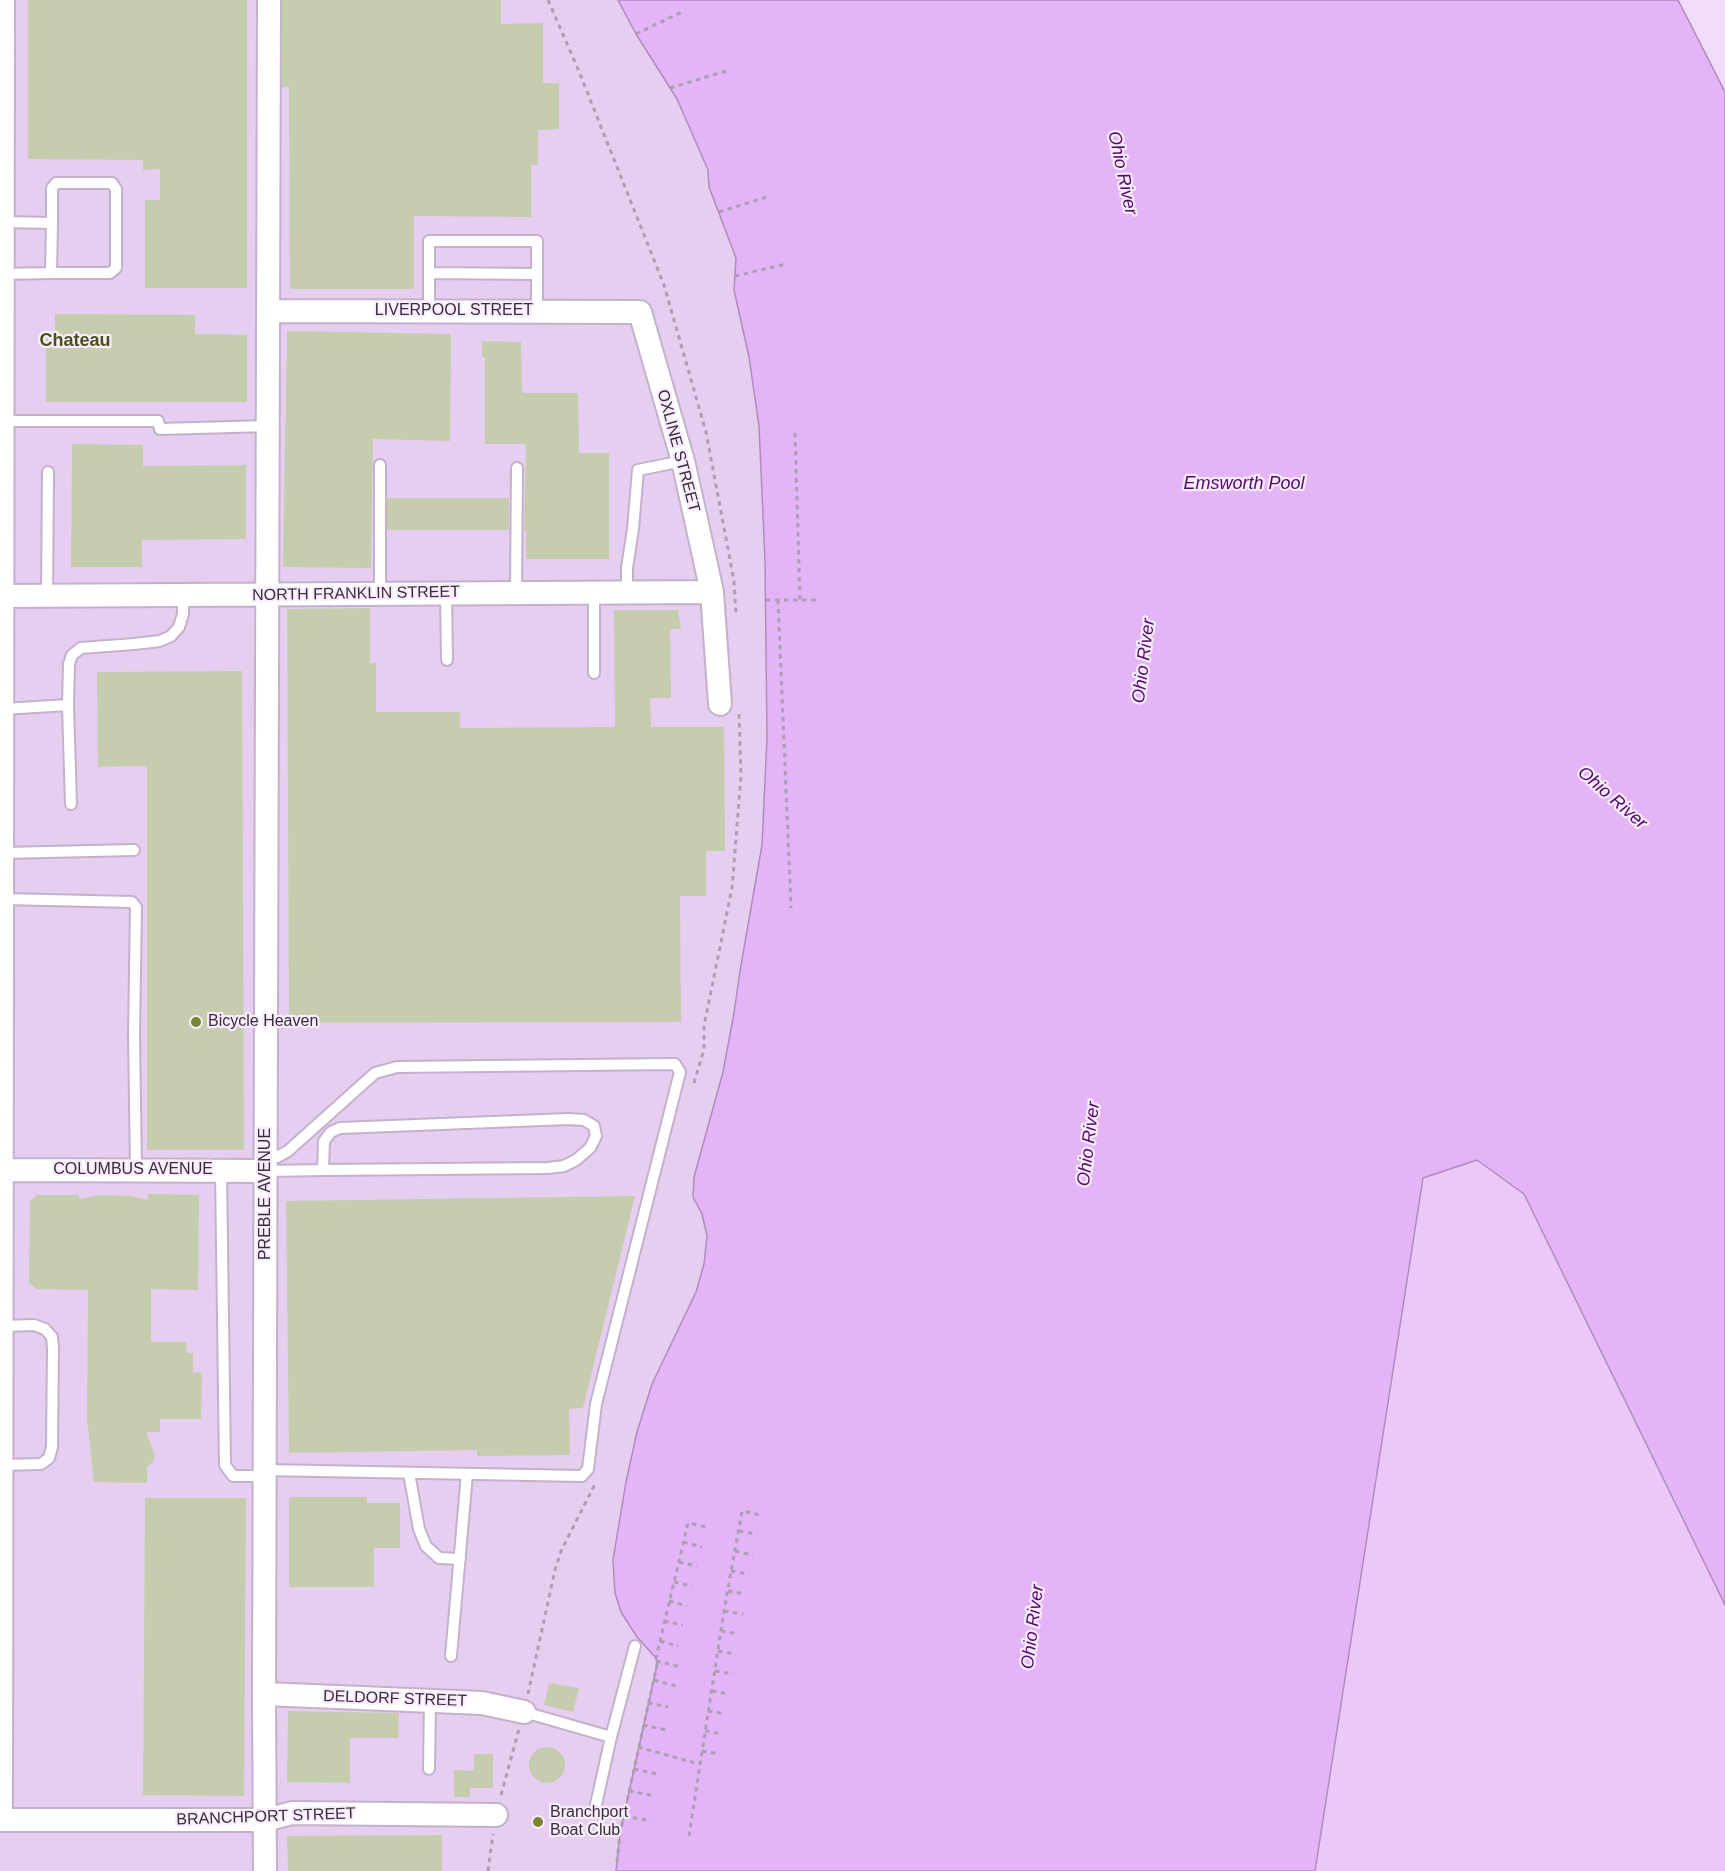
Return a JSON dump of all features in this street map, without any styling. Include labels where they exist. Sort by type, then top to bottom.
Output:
[{"type":"street","points":[[1,1820],[3,222],[1,173],[3,0]]},
{"type":"street","name":"PREBLE AVENUE","points":[[266,1871],[264,1686],[269,0]]},
{"type":"street","name":"LIVERPOOL STREET","points":[[268,311],[639,312]]},
{"type":"street","name":"OXLINE STREET","points":[[639,312],[682,460],[712,592],[720,704]]},
{"type":"street","name":"NORTH FRANKLIN STREET","points":[[1,596],[267,595],[380,592],[712,592]]},
{"type":"street","name":"COLUMBUS AVENUE","points":[[1,1170],[221,1171],[266,1165]]},
{"type":"street","name":"DELDORF STREET","points":[[264,1686],[430,1701],[482,1703],[524,1712]]},
{"type":"street","name":"BRANCHPORT STREET","points":[[1,1820],[266,1820],[292,1813],[496,1815]]},
{"type":"lane","points":[[3,274],[110,273],[116,268],[116,189],[112,183],[56,183],[52,188],[51,273]]},
{"type":"lane","points":[[3,222],[52,223]]},
{"type":"lane","points":[[429,311],[429,241],[537,241],[537,311]]},
{"type":"lane","points":[[429,273],[537,274]]},
{"type":"lane","points":[[3,421],[158,421],[160,429],[268,426]]},
{"type":"lane","points":[[627,592],[627,568],[638,470],[682,460]]},
{"type":"lane","points":[[380,465],[380,592]]},
{"type":"lane","points":[[516,468],[516,593]]},
{"type":"lane","points":[[47,596],[48,472]]},
{"type":"lane","points":[[446,593],[447,660]]},
{"type":"lane","points":[[594,593],[594,673]]},
{"type":"lane","points":[[71,804],[68,705],[69,664],[72,655],[81,648],[160,641],[171,636],[179,627],[183,614],[183,595]]},
{"type":"lane","points":[[3,709],[68,705]]},
{"type":"lane","points":[[3,853],[134,850]]},
{"type":"lane","points":[[2,894],[132,902],[136,907],[134,1035],[136,1170]]},
{"type":"lane","points":[[221,1171],[225,1465],[233,1476],[265,1473],[409,1473],[582,1476],[588,1469],[596,1404],[680,1072],[675,1064],[397,1067],[375,1073],[288,1151],[266,1165]]},
{"type":"lane","points":[[266,1165],[322,1170],[548,1168],[564,1166],[576,1160],[590,1148],[596,1136],[594,1126],[584,1120],[568,1119],[340,1128],[331,1132],[324,1141],[322,1170]]},
{"type":"lane","points":[[2,1326],[34,1325],[45,1329],[52,1337],[53,1348],[52,1447],[49,1458],[41,1464],[2,1465]]},
{"type":"lane","points":[[409,1473],[419,1529],[426,1546],[439,1558],[460,1559]]},
{"type":"lane","points":[[451,1656],[467,1474]]},
{"type":"lane","points":[[595,1809],[635,1646]]},
{"type":"lane","points":[[429,1768],[430,1701]]},
{"type":"lane","points":[[524,1712],[611,1737]]},
{"type":"path","points":[[548,0],[664,285],[706,432],[734,581]]},
{"type":"path","points":[[636,34],[684,11]]},
{"type":"path","points":[[670,88],[726,71]]},
{"type":"path","points":[[718,212],[770,196]]},
{"type":"path","points":[[735,276],[786,264]]},
{"type":"path","points":[[795,433],[800,600]]},
{"type":"path","points":[[766,600],[818,600]]},
{"type":"path","points":[[778,600],[791,908]]},
{"type":"path","points":[[689,1836],[742,1511],[760,1515]]},
{"type":"path","points":[[617,1862],[624,1816],[654,1680],[664,1621],[688,1523],[707,1527]]},
{"type":"path","points":[[739,1531],[757,1534]]},
{"type":"path","points":[[684,1542],[702,1547]]},
{"type":"path","points":[[735,1551],[753,1555]]},
{"type":"path","points":[[679,1562],[697,1566]]},
{"type":"path","points":[[731,1571],[750,1574]]},
{"type":"path","points":[[674,1582],[692,1586]]},
{"type":"path","points":[[728,1591],[746,1594]]},
{"type":"path","points":[[669,1601],[687,1606]]},
{"type":"path","points":[[724,1611],[743,1614]]},
{"type":"path","points":[[664,1621],[683,1625]]},
{"type":"path","points":[[721,1631],[740,1634]]},
{"type":"path","points":[[660,1641],[678,1646]]},
{"type":"path","points":[[718,1651],[736,1654]]},
{"type":"path","points":[[656,1661],[681,1667]]},
{"type":"path","points":[[715,1671],[733,1674]]},
{"type":"path","points":[[654,1680],[676,1686]]},
{"type":"path","points":[[712,1691],[730,1694]]},
{"type":"path","points":[[648,1703],[668,1707]]},
{"type":"path","points":[[708,1711],[726,1714]]},
{"type":"path","points":[[644,1725],[666,1730]]},
{"type":"path","points":[[705,1731],[723,1734]]},
{"type":"path","points":[[638,1747],[699,1764]]},
{"type":"path","points":[[702,1751],[720,1754]]},
{"type":"path","points":[[634,1769],[657,1774]]},
{"type":"path","points":[[629,1791],[651,1795]]},
{"type":"path","points":[[624,1816],[651,1821]]},
{"type":"shaded area","points":[[0,0],[618,0],[636,34],[677,98],[708,170],[709,187],[736,258],[734,290],[749,357],[759,426],[765,561],[767,738],[762,845],[723,1072],[694,1177],[693,1197],[702,1214],[707,1236],[704,1264],[696,1292],[637,1432],[613,1560],[615,1593],[621,1612],[637,1637],[656,1658],[657,1665],[620,1833],[616,1871],[0,1871]]},
{"type":"shaded area","points":[[1477,1159],[1524,1194],[1725,1605],[1725,1871],[1315,1871],[1423,1178]]},
{"type":"water","name":"Emsworth Pool","points":[[618,0],[1678,0],[1725,92],[1725,1605],[1524,1194],[1477,1160],[1423,1178],[1315,1871],[616,1871],[620,1833],[657,1665],[656,1658],[637,1637],[621,1612],[615,1593],[613,1560],[637,1432],[652,1384],[696,1292],[704,1264],[707,1236],[702,1214],[693,1197],[694,1177],[723,1072],[762,845],[767,738],[765,561],[759,426],[749,357],[734,290],[736,258],[709,187],[708,170],[677,99],[636,34]]},
{"type":"building","points":[[28,0],[247,0],[247,288],[145,288],[145,200],[160,200],[160,169],[143,170],[143,160],[28,159]]},
{"type":"building","points":[[282,0],[501,0],[501,24],[543,23],[543,83],[559,83],[559,129],[538,130],[538,165],[531,165],[531,217],[414,216],[414,289],[290,289],[289,87],[282,87]]},
{"type":"building","points":[[55,314],[195,315],[195,334],[247,335],[247,402],[46,402],[46,338],[55,338]]},
{"type":"building","points":[[287,331],[451,334],[450,441],[373,439],[371,568],[283,567]]},
{"type":"building","points":[[482,341],[521,342],[522,393],[578,393],[579,453],[609,453],[609,559],[526,559],[526,530],[524,530],[526,444],[485,444],[485,357],[482,357]]},
{"type":"building","points":[[72,444],[143,445],[143,466],[246,465],[246,539],[142,540],[142,567],[71,567]]},
{"type":"building","points":[[387,498],[509,498],[509,530],[387,530]]},
{"type":"building","points":[[370,608],[370,663],[376,663],[376,712],[460,712],[460,728],[615,727],[614,610],[678,610],[681,629],[670,629],[671,698],[650,698],[651,727],[724,727],[725,851],[706,851],[706,896],[680,896],[681,1022],[289,1023],[287,609]]},
{"type":"building","points":[[242,671],[244,1150],[147,1150],[147,766],[98,767],[97,672]]},
{"type":"building","points":[[148,1194],[199,1195],[198,1290],[151,1289],[151,1342],[186,1342],[187,1353],[193,1353],[193,1372],[202,1373],[201,1419],[160,1419],[160,1432],[146,1432],[155,1455],[153,1462],[147,1467],[147,1483],[94,1482],[87,1418],[88,1290],[37,1289],[29,1283],[30,1201],[37,1195],[79,1195],[79,1199],[100,1195],[131,1196],[148,1200]]},
{"type":"building","points":[[635,1196],[583,1408],[569,1409],[570,1455],[477,1456],[477,1450],[289,1453],[286,1201]]},
{"type":"building","points":[[289,1497],[367,1497],[367,1503],[400,1503],[400,1548],[374,1548],[374,1587],[289,1587]]},
{"type":"building","points":[[145,1498],[246,1498],[244,1796],[143,1795]]},
{"type":"building","points":[[549,1683],[579,1688],[573,1712],[544,1705]]},
{"type":"building","points":[[288,1711],[399,1713],[398,1738],[350,1738],[350,1783],[287,1782]]},
{"type":"building","points":[[547,1747],[560,1752],[565,1765],[560,1778],[547,1783],[534,1778],[529,1765],[534,1752]]},
{"type":"building","points":[[474,1754],[493,1754],[493,1788],[470,1788],[470,1797],[454,1797],[454,1770],[474,1771]]},
{"type":"building","points":[[442,1835],[442,1871],[288,1871],[287,1836]]},
{"type":"place","name":"Bicycle Heaven","points":[[196,1022]]},
{"type":"place","name":"Branchport Boat Club","points":[[538,1822]]},
{"type":"district","name":"Chateau","points":[[75,341]]},
{"type":"water label","name":"Ohio River","points":[[1122,173]]},
{"type":"water label","name":"Ohio River","points":[[1144,661]]},
{"type":"water label","name":"Ohio River","points":[[1612,798]]},
{"type":"water label","name":"Ohio River","points":[[1089,1144]]},
{"type":"water label","name":"Ohio River","points":[[1033,1627]]}]
